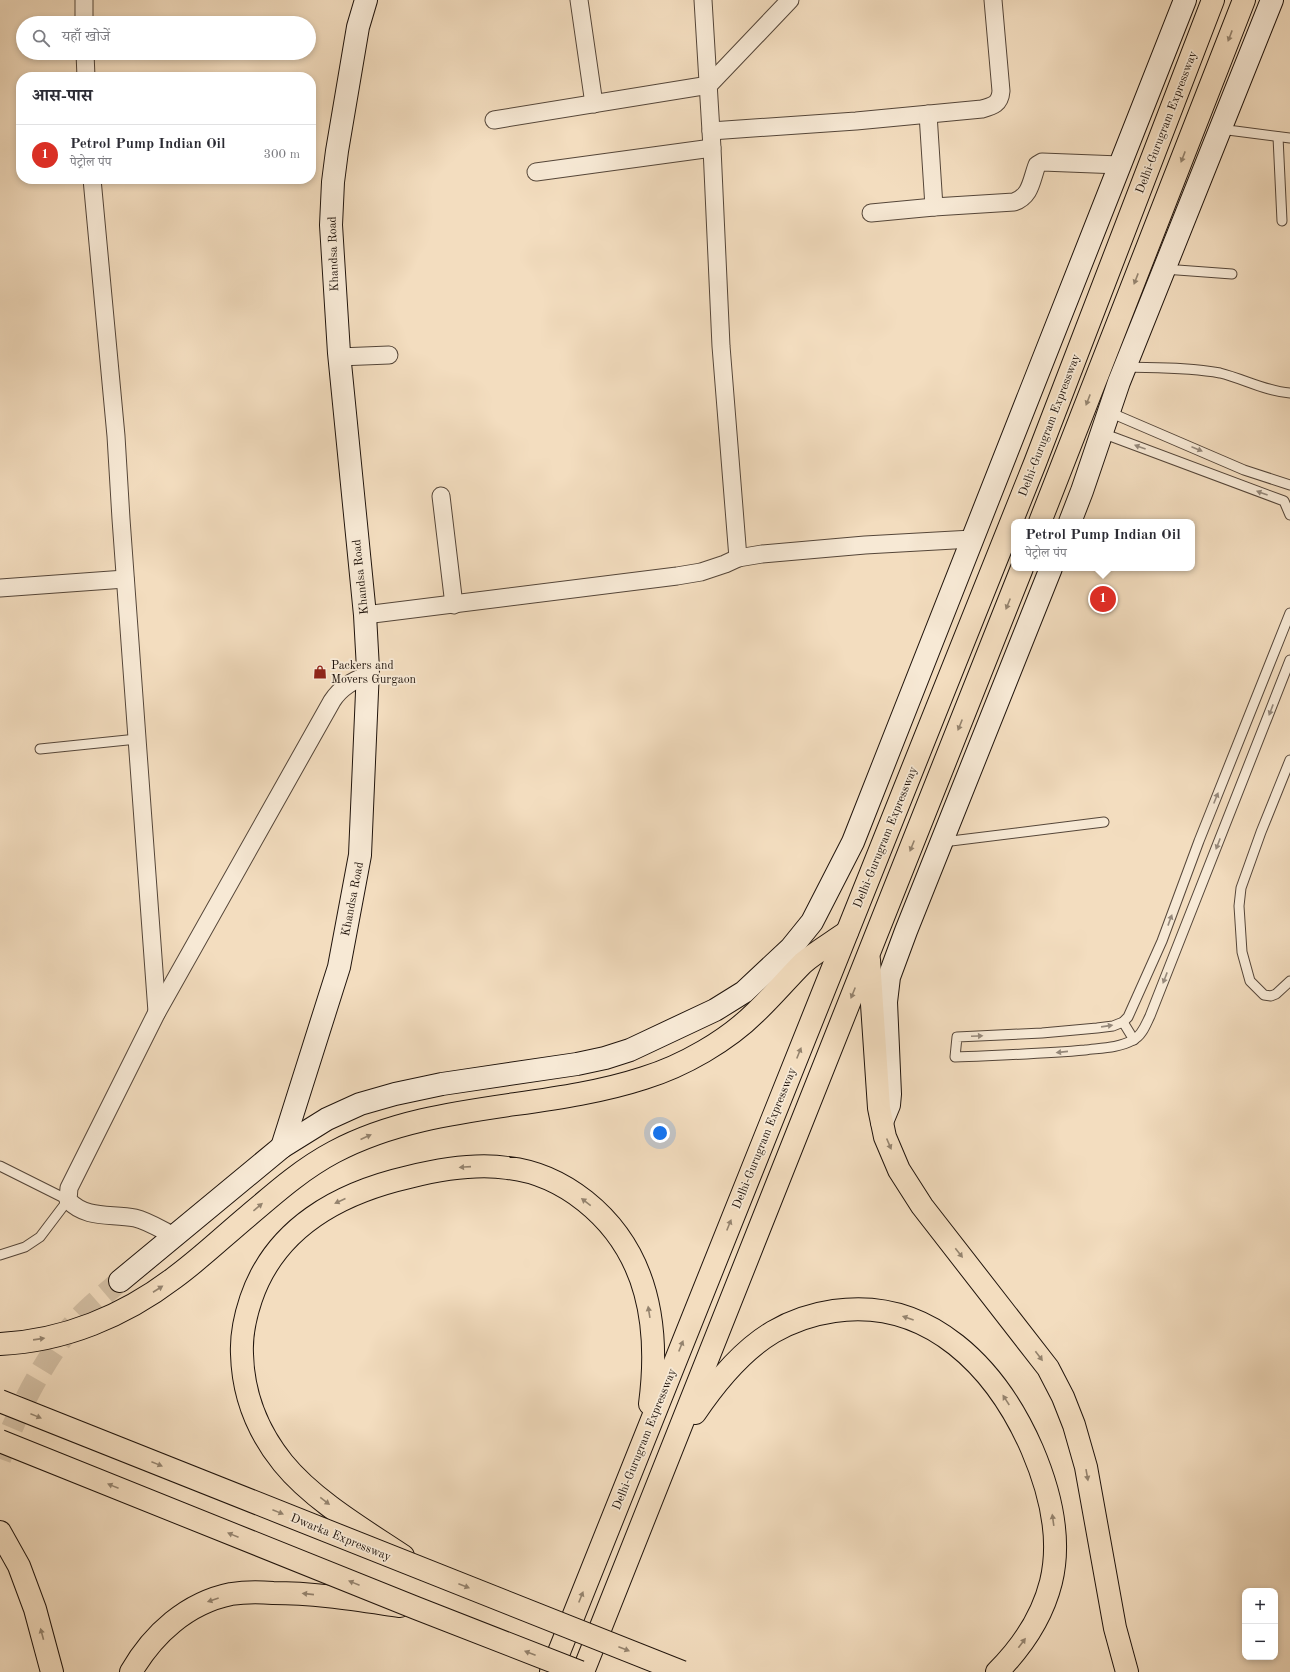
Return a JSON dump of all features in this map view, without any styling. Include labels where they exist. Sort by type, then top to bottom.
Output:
[{"type":"highway","name":"Delhi-Gurugram Expressway","points":[[1012,519],[1213,0]]},
{"type":"highway","points":[[1041,519],[1244,0]]},
{"type":"highway","name":"Delhi-Gurugram Expressway","points":[[551,1672],[1011,522]]},
{"type":"highway","points":[[583,1672],[1021,571]]},
{"type":"highway","points":[[0,1344],[52,1337],[78,1330],[91,1326],[133,1306],[174,1278],[293,1178],[332,1153],[371,1134],[414,1122],[575,1095],[612,1087],[645,1078],[681,1064],[722,1039],[749,1018],[805,962],[847,932]]},
{"type":"highway","points":[[869,953],[878,1108],[886,1137],[900,1170],[922,1206],[1048,1368],[1063,1397],[1074,1425],[1086,1467],[1115,1628],[1127,1672]]},
{"type":"highway","points":[[428,1572],[360,1528],[325,1502],[295,1476],[279,1458],[262,1433],[253,1412],[244,1378],[241,1343],[248,1307],[256,1285],[279,1248],[296,1229],[314,1215],[334,1203],[391,1181],[424,1173],[461,1167],[487,1166],[508,1168],[528,1172],[564,1186],[594,1208],[620,1238],[639,1273],[646,1296],[653,1334],[654,1373],[646,1434]]},
{"type":"highway","points":[[673,1444],[713,1387],[729,1369],[754,1346],[773,1332],[801,1318],[843,1309],[863,1308],[882,1310],[931,1327],[946,1336],[982,1369],[999,1390],[1013,1411],[1037,1460],[1052,1512],[1055,1530],[1054,1564],[1051,1583],[1044,1605],[1025,1640],[1011,1658],[996,1672]]},
{"type":"highway","name":"Dwarka Expressway","points":[[0,1402],[682,1672]]},
{"type":"highway","points":[[0,1441],[416,1608],[580,1672]]},
{"type":"highway","points":[[0,1532],[19,1566],[35,1609],[52,1672]]},
{"type":"highway","points":[[131,1672],[139,1657],[154,1638],[173,1621],[188,1611],[212,1600],[231,1594],[251,1592],[300,1593],[416,1608]]},
{"type":"main road","name":"Khandsa Road","points":[[282,1146],[339,967],[360,855],[368,675],[365,615],[355,532],[339,357],[331,225],[333,182],[358,27],[366,0]]},
{"type":"main road","points":[[120,1281],[282,1146],[327,1118],[360,1104],[395,1094],[442,1084],[577,1064],[630,1050],[715,1010],[744,992],[791,948],[812,922],[854,842],[1185,0]]},
{"type":"main road","points":[[1071,519],[1125,367],[1272,0]]},
{"type":"main road","points":[[882,1122],[889,1105],[890,1094],[886,1013],[889,977],[1051,571]]},
{"type":"street","points":[[84,0],[84,16]]},
{"type":"street","points":[[579,0],[594,104]]},
{"type":"street","points":[[703,0],[709,85],[721,346],[738,558]]},
{"type":"street","points":[[494,120],[709,85],[790,0]]},
{"type":"street","points":[[711,131],[856,122],[982,109],[993,106],[999,100],[1001,92],[993,0]]},
{"type":"street","points":[[86,60],[86,72]]},
{"type":"street","points":[[928,114],[934,207]]},
{"type":"street","points":[[536,172],[712,148]]},
{"type":"street","points":[[871,213],[1014,202],[1021,199],[1028,192],[1037,165],[1042,162],[1120,165]]},
{"type":"street","points":[[92,184],[112,381],[156,1012]]},
{"type":"street","points":[[339,357],[388,355]]},
{"type":"street","points":[[441,496],[454,605]]},
{"type":"street","points":[[365,615],[454,605],[701,572],[738,558],[762,554],[857,546],[972,539]]},
{"type":"street","points":[[0,588],[125,579]]},
{"type":"street","points":[[174,1236],[136,1218],[85,1213],[75,1207],[68,1200],[69,1188],[156,1012],[332,701],[341,690],[368,675]]},
{"type":"lane","points":[[1220,129],[1290,138]]},
{"type":"lane","points":[[1278,137],[1282,222]]},
{"type":"lane","points":[[1164,270],[1232,274]]},
{"type":"lane","points":[[1125,367],[1218,373],[1235,377],[1268,390],[1290,393]]},
{"type":"lane","points":[[1109,412],[1244,470],[1290,485]]},
{"type":"lane","points":[[1102,433],[1287,502],[1290,515]]},
{"type":"lane","points":[[1290,612],[1199,841],[1162,941],[1128,1017],[1123,1022],[1113,1026],[1050,1032],[957,1037],[955,1057],[1054,1053],[1122,1045],[1134,1040],[1145,1027],[1290,660]]},
{"type":"lane","points":[[40,749],[137,739]]},
{"type":"lane","points":[[1290,760],[1261,832],[1241,888],[1239,906],[1242,952],[1250,982],[1264,995],[1271,996],[1276,994],[1290,981]]},
{"type":"lane","points":[[943,842],[1104,822]]},
{"type":"lane","points":[[1123,1022],[1134,1040]]},
{"type":"lane","points":[[0,1166],[68,1200],[40,1237],[25,1247],[0,1255]]},
{"type":"tunnel","points":[[0,1459],[21,1409],[37,1377],[56,1347],[79,1318],[120,1281]]},
{"type":"place","name":"Petrol Pump Indian Oil","points":[[1103,599]]},
{"type":"place","name":"Packers and Movers Gurgaon","points":[[320,672]]}]
